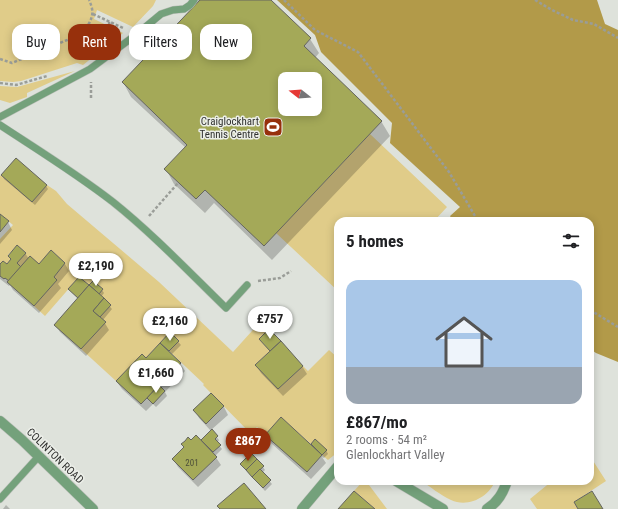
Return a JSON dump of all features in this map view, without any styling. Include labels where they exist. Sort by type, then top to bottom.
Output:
[{"type":"street","name":"COLINTON ROAD","points":[[0,421],[39,456],[93,509]]},
{"type":"street","points":[[302,509],[334,471]]},
{"type":"street","points":[[403,485],[443,509]]},
{"type":"street","points":[[488,509],[500,497],[505,485]]},
{"type":"lane","points":[[149,24],[161,14],[173,10],[184,9],[194,0]]},
{"type":"lane","points":[[0,117],[90,69],[129,40]]},
{"type":"lane","points":[[0,125],[79,176],[114,202],[226,308],[247,285]]},
{"type":"lane","points":[[0,499],[39,456]]},
{"type":"path","points":[[0,59],[12,63],[84,33],[93,14],[93,9],[89,0]]},
{"type":"path","points":[[284,0],[315,30],[358,52],[449,172],[476,217]]},
{"type":"path","points":[[536,0],[573,20],[594,24],[618,38]]},
{"type":"path","points":[[93,14],[129,30]]},
{"type":"path","points":[[140,225],[178,183]]},
{"type":"path","points":[[247,285],[253,281],[280,278],[291,270]]},
{"type":"path","points":[[594,312],[618,327]]},
{"type":"shaded area","points":[[0,0],[156,0],[153,6],[136,24],[129,25],[97,10],[94,19],[104,24],[68,24],[68,60],[89,60],[83,65],[77,63],[21,81],[0,81]]},
{"type":"shaded area","points":[[277,0],[597,0],[605,24],[618,30],[618,362],[594,352],[594,217],[451,217],[460,207],[390,143],[392,123],[321,52],[315,35]]},
{"type":"shaded area","points":[[75,71],[27,93],[27,97],[10,103],[0,100],[0,86],[17,87]]},
{"type":"shaded area","points":[[370,134],[447,207],[438,217],[334,217],[334,287],[276,233]]},
{"type":"shaded area","points":[[1,175],[32,202],[47,185],[56,191],[67,204],[159,282],[233,352],[261,321],[269,329],[259,339],[270,351],[255,365],[278,389],[303,366],[308,371],[329,350],[334,354],[334,455],[328,460],[322,455],[315,440],[311,444],[281,418],[265,435],[257,427],[251,434],[203,385],[204,384],[169,351],[179,341],[170,332],[146,358],[142,355],[116,381],[81,349],[106,322],[100,317],[111,305],[99,294],[103,289],[93,281],[89,285],[79,277],[45,316],[34,306],[57,280],[54,277],[65,263],[51,250],[39,264],[21,267],[17,263],[26,253],[17,245],[8,255],[11,259],[7,264],[3,261],[0,264],[0,239],[13,225],[0,214]]},
{"type":"shaded area","points":[[594,462],[606,481],[574,502],[578,509],[537,509],[530,499],[547,485],[594,485]]},
{"type":"shaded area","points":[[359,485],[369,485],[387,509],[375,509],[354,491]]},
{"type":"shaded area","points":[[427,485],[493,485],[483,496],[471,502],[458,502],[439,493]]},
{"type":"building","name":"Craiglockhart Tennis Centre","points":[[200,0],[271,0],[311,38],[304,46],[382,121],[264,246],[205,190],[196,199],[164,169],[187,145],[122,82],[143,60],[192,60],[192,24],[177,24]]},
{"type":"building","points":[[16,158],[47,185],[32,202],[1,175]]},
{"type":"building","points":[[0,214],[9,221],[0,232]]},
{"type":"building","points":[[17,245],[26,253],[17,263],[21,267],[9,281],[0,276],[0,264],[3,261],[7,264],[11,259],[8,256]]},
{"type":"building","points":[[51,250],[65,263],[54,277],[57,280],[34,306],[7,282],[30,256],[39,264]]},
{"type":"building","points":[[79,277],[89,285],[78,298],[68,289]]},
{"type":"building","points":[[93,281],[103,289],[99,294],[89,285]]},
{"type":"building","points":[[89,285],[104,298],[93,311],[106,322],[81,349],[54,325]]},
{"type":"building","points":[[104,298],[111,305],[100,317],[93,311]]},
{"type":"building","points":[[269,329],[281,341],[270,351],[259,339]]},
{"type":"building","points":[[170,332],[179,341],[169,351],[160,343]]},
{"type":"building","points":[[281,341],[303,366],[278,389],[255,365]]},
{"type":"building","points":[[160,343],[181,363],[141,404],[116,381],[142,354],[146,358]]},
{"type":"building","points":[[159,385],[165,391],[153,404],[147,398]]},
{"type":"building","points":[[211,393],[224,406],[206,424],[193,410]]},
{"type":"building","points":[[281,417],[322,455],[307,472],[265,435]]},
{"type":"building","points":[[212,429],[218,436],[215,439],[221,445],[213,452],[201,440]]},
{"type":"building","points":[[196,435],[217,457],[193,480],[172,459],[184,447],[181,444],[188,437],[191,440]]},
{"type":"building","points":[[315,439],[327,450],[322,455],[311,444]]},
{"type":"building","points":[[251,453],[257,459],[246,470],[240,464]]},
{"type":"building","points":[[257,459],[264,466],[252,477],[246,470]]},
{"type":"building","points":[[260,469],[271,480],[263,488],[252,477]]},
{"type":"building","points":[[244,483],[266,509],[220,509],[217,506]]},
{"type":"building","points":[[354,491],[375,509],[338,509]]},
{"type":"building","points":[[592,491],[603,509],[578,509],[574,502]]},
{"type":"place","name":"Craiglockhart Tennis Centre","points":[[273,127]]}]
